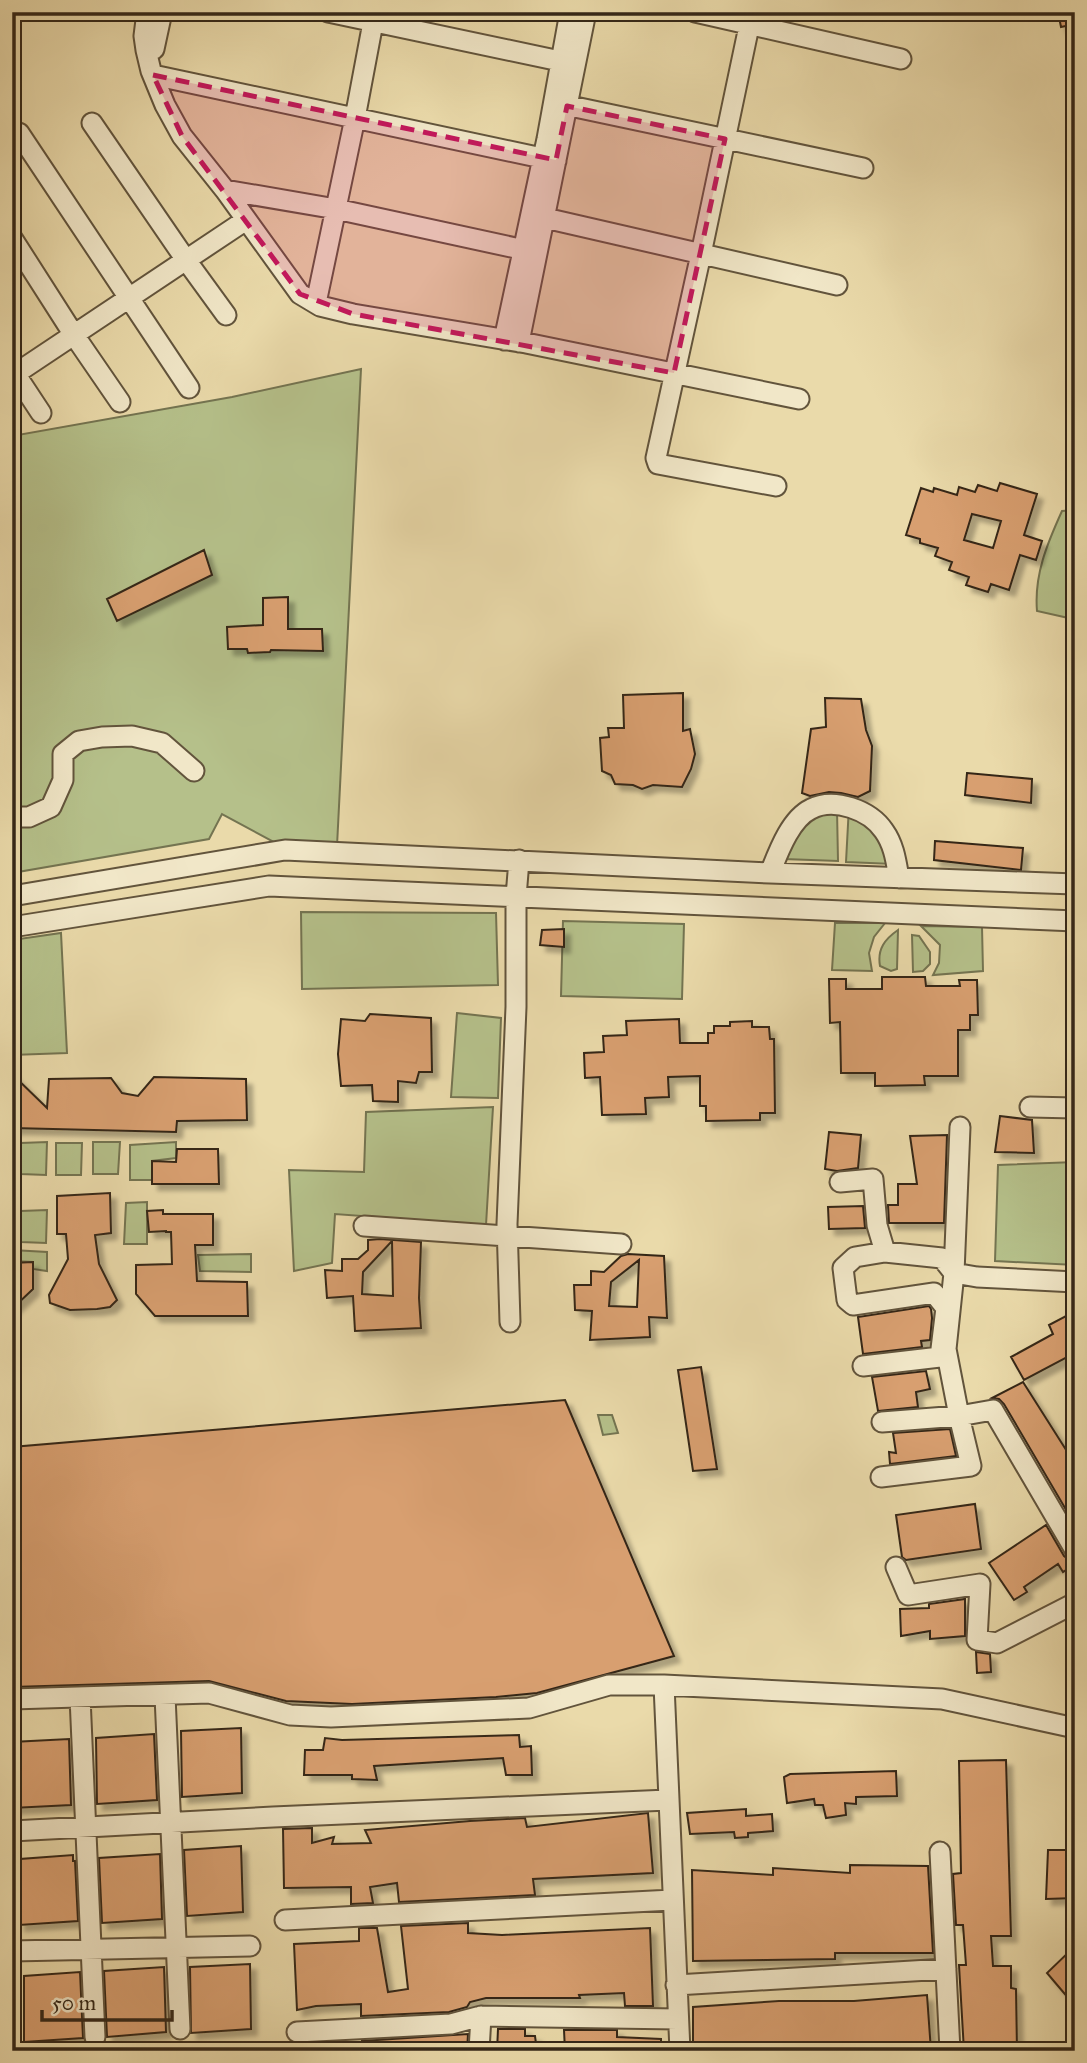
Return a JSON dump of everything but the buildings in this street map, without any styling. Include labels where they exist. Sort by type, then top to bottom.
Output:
[{"type":"street","points":[[147,12],[145,36],[152,73],[165,105],[182,136],[225,190],[300,294],[316,303],[353,314],[512,341],[799,399]]},
{"type":"street","points":[[152,73],[162,12]]},
{"type":"street","points":[[328,12],[374,17],[568,63]]},
{"type":"street","points":[[568,63],[570,12]]},
{"type":"street","points":[[512,341],[568,63],[586,12]]},
{"type":"street","points":[[695,12],[750,18],[901,59]]},
{"type":"street","points":[[316,303],[374,17]]},
{"type":"street","points":[[750,18],[656,458],[658,464],[776,486]]},
{"type":"street","points":[[152,73],[550,159]]},
{"type":"street","points":[[560,104],[863,168]]},
{"type":"street","points":[[92,123],[226,315]]},
{"type":"street","points":[[19,133],[189,388]]},
{"type":"street","points":[[531,252],[545,218],[550,159]]},
{"type":"street","points":[[225,190],[335,209],[531,252]]},
{"type":"street","points":[[545,218],[838,285]]},
{"type":"street","points":[[41,413],[13,373],[246,220]]},
{"type":"street","points":[[12,238],[120,402]]},
{"type":"street","points":[[12,817],[29,817],[51,807],[63,780],[63,754],[79,741],[132,736],[162,743],[194,771]]},
{"type":"street","points":[[769,873],[793,826],[810,809],[837,804],[862,812],[883,829],[895,852],[899,878]]},
{"type":"street","points":[[12,896],[285,850],[769,873],[1075,884]]},
{"type":"street","points":[[510,1322],[508,1237],[519,860]]},
{"type":"street","points":[[78,884],[83,916]]},
{"type":"street","points":[[12,927],[269,886],[370,888],[516,897],[1075,921]]},
{"type":"street","points":[[1030,1107],[1075,1108]]},
{"type":"street","points":[[881,1477],[971,1466],[946,1349],[954,1273],[960,1127]]},
{"type":"street","points":[[840,1182],[873,1179],[877,1225],[885,1252]]},
{"type":"street","points":[[364,1226],[621,1244]]},
{"type":"street","points":[[863,1366],[940,1357],[946,1308],[934,1293],[853,1306],[847,1300],[843,1268],[855,1257],[885,1252],[942,1258],[954,1273],[977,1277],[1075,1282]]},
{"type":"street","points":[[882,1422],[959,1416],[993,1410],[1075,1550]]},
{"type":"street","points":[[896,1567],[908,1595],[980,1584],[977,1640],[997,1643],[1075,1602]]},
{"type":"street","points":[[12,1699],[209,1693],[289,1715],[331,1717],[529,1708],[609,1685],[664,1685],[942,1699],[1075,1728]]},
{"type":"street","points":[[664,1685],[680,2051]]},
{"type":"street","points":[[165,1696],[180,2029]]},
{"type":"street","points":[[80,1697],[95,2037]]},
{"type":"street","points":[[12,1831],[668,1800]]},
{"type":"street","points":[[940,1852],[950,2051]]},
{"type":"street","points":[[285,1920],[673,1900]]},
{"type":"street","points":[[12,1951],[250,1946]]},
{"type":"street","points":[[676,1985],[946,1969]]},
{"type":"street","points":[[297,2032],[437,2026],[481,2016],[678,2019]]},
{"type":"street","points":[[479,2051],[481,2016]]},
{"type":"highlighted area","points":[[153,75],[556,160],[567,106],[725,139],[674,373],[353,314],[300,294],[182,136]]},
{"type":"green space","points":[[361,369],[337,846],[283,847],[222,814],[209,839],[12,873],[12,436],[232,397]]},
{"type":"green space","points":[[1075,510],[1073,619],[1037,611],[1037,598],[1043,560],[1056,523],[1062,511]]},
{"type":"green space","points":[[849,806],[883,829],[893,864],[846,862]]},
{"type":"green space","points":[[810,809],[837,810],[838,861],[784,859]]},
{"type":"green space","points":[[301,912],[496,913],[498,985],[302,989]]},
{"type":"green space","points":[[563,921],[684,924],[682,999],[561,996]]},
{"type":"green space","points":[[835,923],[885,923],[874,937],[869,953],[872,971],[832,970]]},
{"type":"green space","points":[[921,926],[982,927],[983,971],[933,975],[939,963],[940,945]]},
{"type":"green space","points":[[898,930],[897,969],[891,971],[880,966],[880,954],[889,937]]},
{"type":"green space","points":[[61,933],[67,1053],[12,1055],[12,940]]},
{"type":"green space","points":[[912,935],[919,936],[930,952],[930,964],[923,971],[913,972]]},
{"type":"green space","points":[[457,1013],[501,1018],[498,1098],[451,1097]]},
{"type":"green space","points":[[493,1107],[486,1225],[335,1214],[332,1263],[294,1271],[289,1170],[364,1172],[366,1112]]},
{"type":"green space","points":[[47,1142],[46,1175],[21,1174],[21,1143]]},
{"type":"green space","points":[[93,1142],[120,1142],[118,1174],[93,1174]]},
{"type":"green space","points":[[176,1142],[176,1158],[152,1161],[152,1180],[130,1180],[130,1145]]},
{"type":"green space","points":[[56,1143],[82,1143],[81,1175],[56,1175]]},
{"type":"green space","points":[[1075,1162],[1075,1265],[995,1261],[998,1165]]},
{"type":"green space","points":[[147,1202],[147,1244],[124,1244],[126,1203]]},
{"type":"green space","points":[[47,1210],[46,1243],[21,1242],[21,1211]]},
{"type":"green space","points":[[12,1250],[47,1252],[47,1271],[33,1269],[33,1262],[12,1261]]},
{"type":"green space","points":[[251,1254],[251,1272],[200,1271],[198,1255]]},
{"type":"green space","points":[[598,1415],[612,1415],[618,1433],[603,1435]]}]
